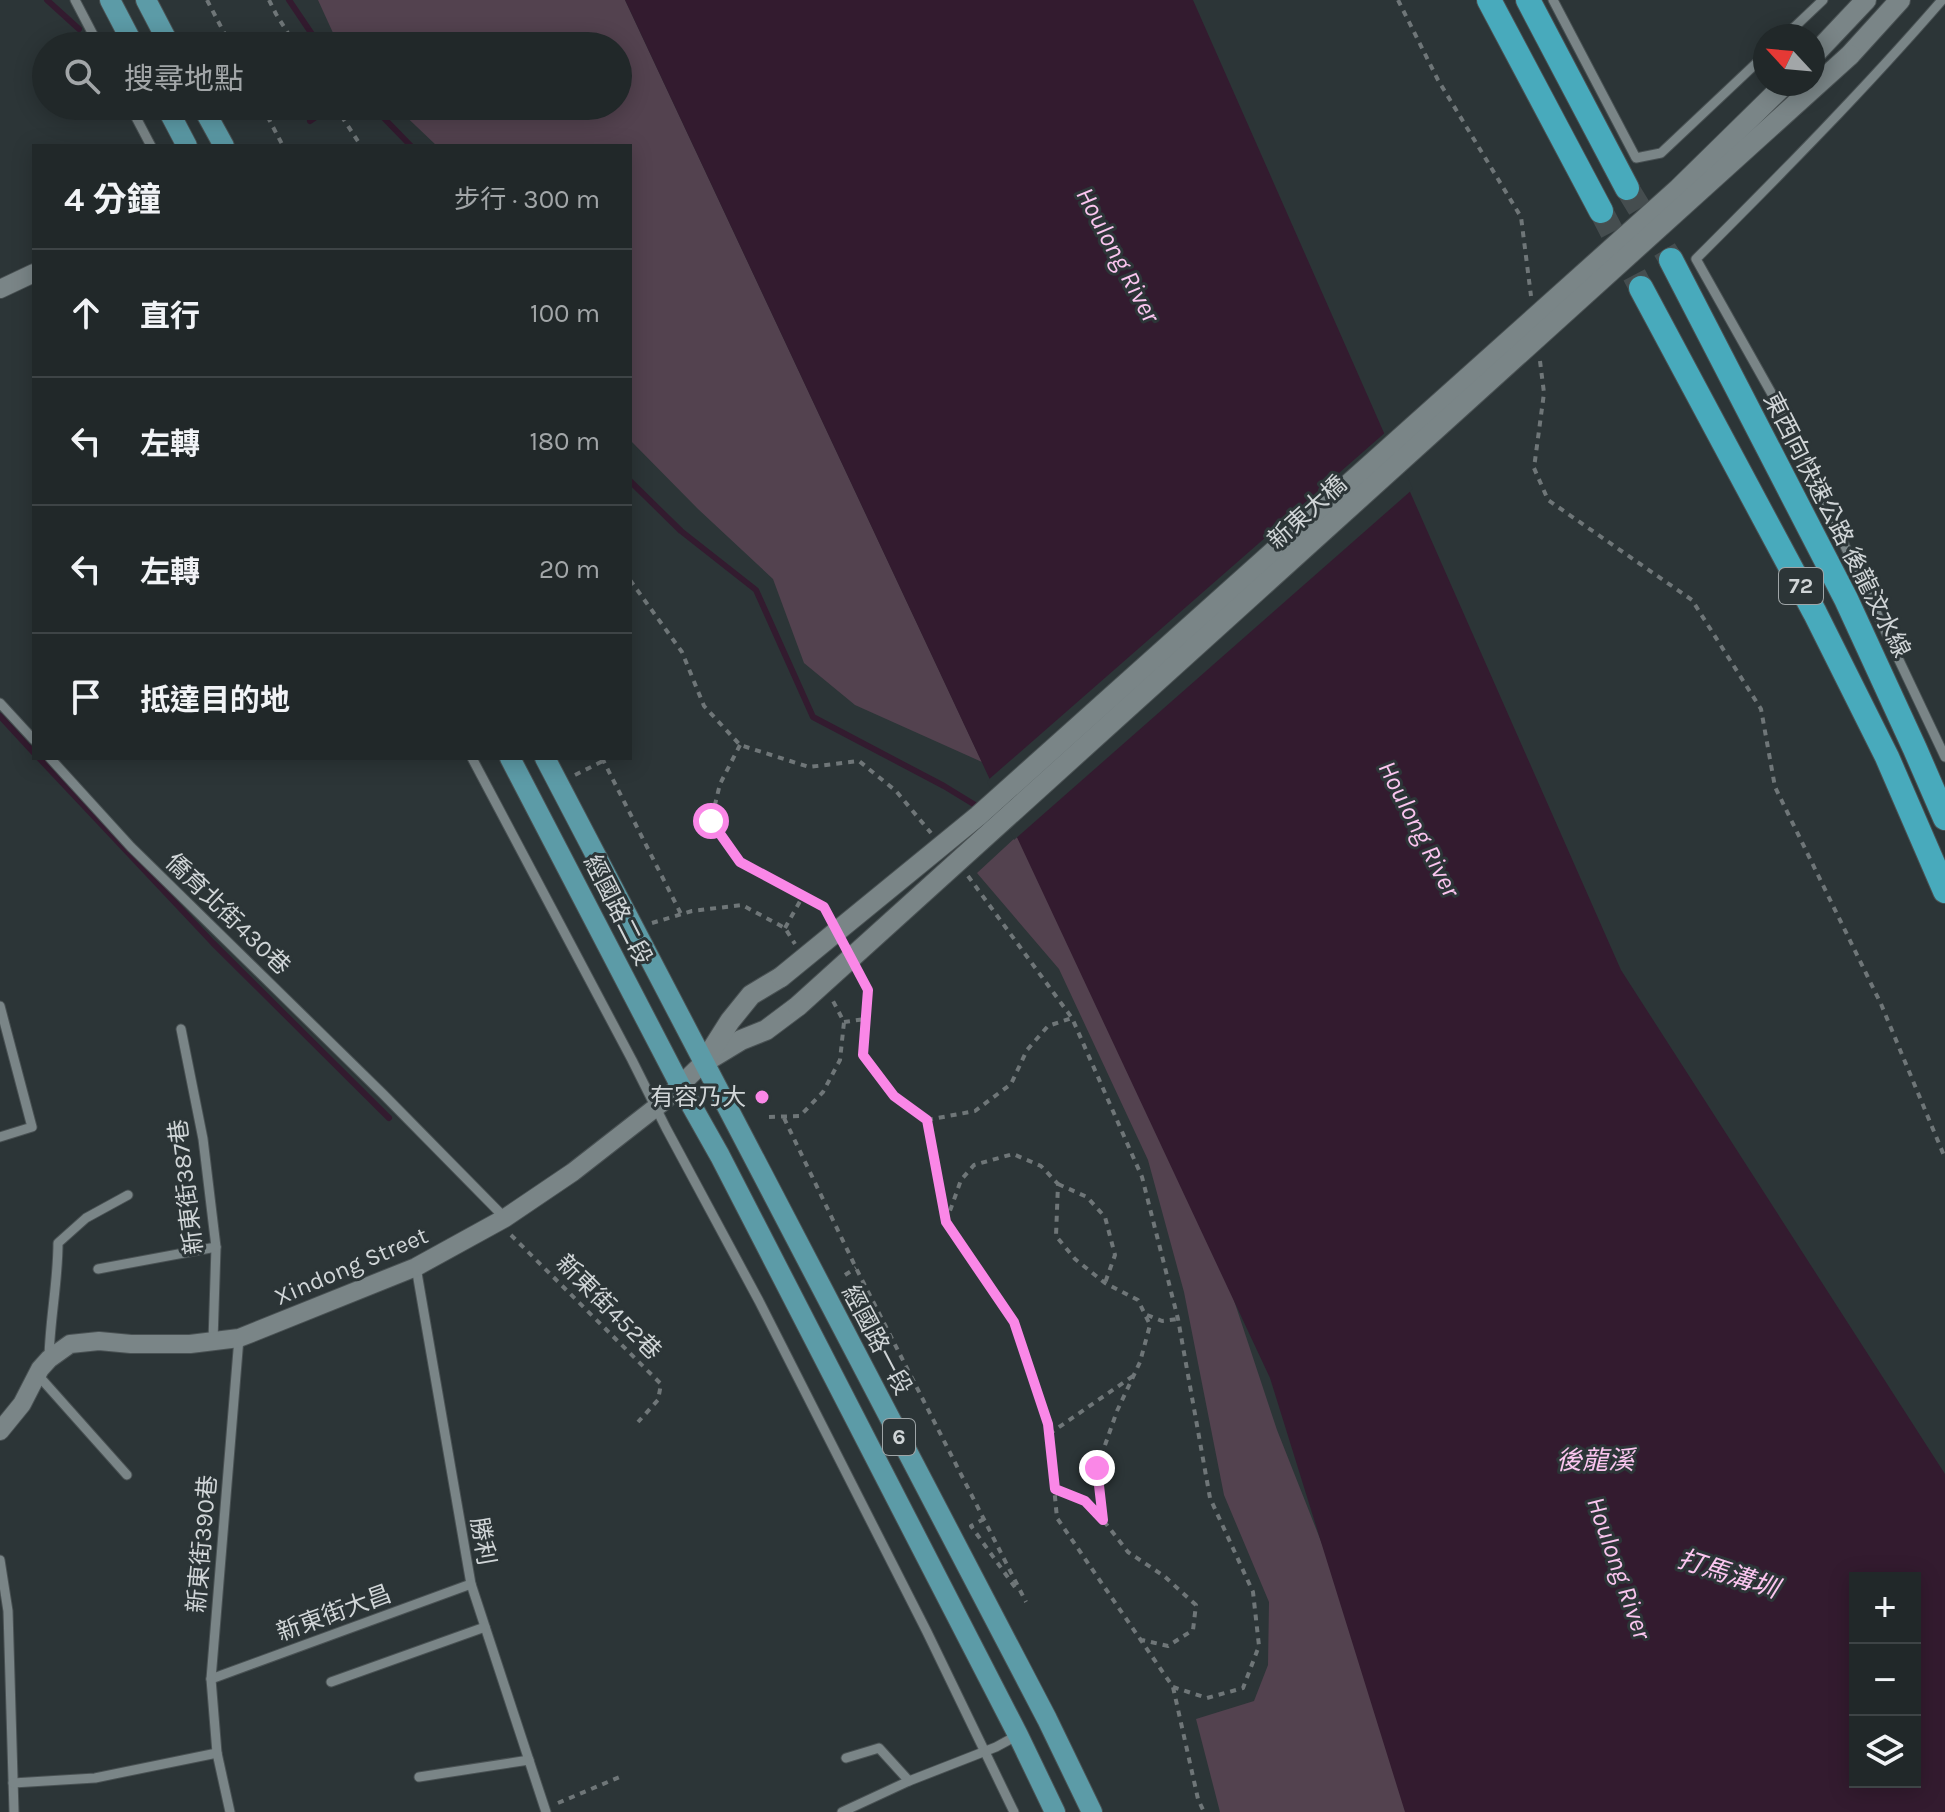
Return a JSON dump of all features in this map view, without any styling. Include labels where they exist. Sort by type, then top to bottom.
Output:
[{"type":"highway","points":[[1489,0],[1601,211]]},
{"type":"highway","points":[[1528,0],[1627,188]]},
{"type":"highway","name":"東西向快速公路 後龍汶水線","points":[[1671,260],[1846,599],[1945,818]]},
{"type":"highway","name":"72","points":[[1641,288],[1815,613],[1887,757],[1945,891]]},
{"type":"main road","points":[[110,0],[127,32]]},
{"type":"main road","points":[[146,0],[163,32]]},
{"type":"main road","points":[[173,120],[186,144]]},
{"type":"main road","points":[[210,120],[223,144]]},
{"type":"main road","name":"經國路二段","points":[[511,760],[680,1085]]},
{"type":"main road","name":"經國路二段","points":[[546,760],[704,1062]]},
{"type":"main road","name":"經國路一段","points":[[704,1062],[1047,1719],[1092,1812]]},
{"type":"main road","name":"6","points":[[680,1085],[720,1156],[1055,1812]]},
{"type":"street","points":[[1825,44],[1866,0]]},
{"type":"street","name":"新東大橋","points":[[704,1062],[741,1040],[766,1030],[798,1006],[1850,55],[1900,0]]},
{"type":"street","name":"新東大橋","points":[[704,1062],[751,995],[781,977],[990,806],[1678,189],[1773,96]]},
{"type":"street","points":[[0,289],[32,274]]},
{"type":"street","name":"Xindong Street","points":[[0,1431],[22,1404],[37,1374],[49,1359],[70,1344],[99,1341],[190,1344],[239,1338],[416,1267],[502,1220],[573,1172],[704,1062]]},
{"type":"lane","points":[[75,0],[92,32]]},
{"type":"lane","points":[[1553,0],[1636,158],[1661,153],[1753,66]]},
{"type":"lane","points":[[1798,24],[1823,0]]},
{"type":"lane","points":[[1942,0],[1890,59],[1696,259],[1777,403],[1945,757]]},
{"type":"lane","points":[[137,120],[150,144]]},
{"type":"lane","points":[[0,703],[32,738]]},
{"type":"lane","name":"僑育北街430巷","points":[[52,760],[131,847],[383,1094],[502,1220]]},
{"type":"lane","points":[[473,760],[759,1301],[927,1632],[1014,1812]]},
{"type":"lane","points":[[0,1006],[32,1127],[0,1137]]},
{"type":"lane","name":"新東街387巷","points":[[181,1029],[203,1139],[216,1247],[213,1341]]},
{"type":"lane","points":[[49,1359],[58,1243],[86,1218],[128,1195]]},
{"type":"lane","points":[[98,1269],[216,1247]]},
{"type":"lane","name":"勝利","points":[[416,1267],[471,1584],[546,1810]]},
{"type":"lane","name":"新東街390巷","points":[[217,1753],[211,1679],[239,1338]]},
{"type":"lane","points":[[37,1374],[127,1475]]},
{"type":"lane","points":[[0,1560],[8,1611],[14,1812]]},
{"type":"lane","name":"新東街大昌","points":[[211,1679],[471,1584]]},
{"type":"lane","points":[[331,1682],[485,1627]]},
{"type":"lane","points":[[842,1812],[1018,1735]]},
{"type":"lane","points":[[846,1758],[879,1748],[909,1781]]},
{"type":"lane","points":[[13,1783],[95,1778],[217,1753],[230,1812]]},
{"type":"lane","points":[[419,1777],[529,1760]]},
{"type":"path","points":[[269,0],[288,32]]},
{"type":"path","points":[[1398,0],[1438,80],[1521,217],[1532,305]]},
{"type":"path","points":[[207,1],[224,32]]},
{"type":"path","points":[[269,120],[282,144]]},
{"type":"path","points":[[344,120],[360,144]]},
{"type":"path","points":[[1538,349],[1544,393],[1534,468],[1548,500],[1692,600],[1761,709],[1775,787],[1881,1004],[1945,1158]]},
{"type":"path","points":[[632,583],[682,652],[704,706],[740,745],[809,767],[859,761],[896,791],[933,835]]},
{"type":"path","points":[[740,745],[720,784],[711,821],[740,862],[824,907],[832,921]]},
{"type":"path","points":[[573,776],[601,760]]},
{"type":"path","points":[[604,760],[681,914]]},
{"type":"path","points":[[960,868],[1072,1018],[1142,1177],[1178,1319],[1210,1498],[1253,1592],[1259,1646],[1243,1688],[1207,1698],[1173,1687]]},
{"type":"path","points":[[785,928],[803,896]]},
{"type":"path","points":[[861,976],[868,990],[863,1055],[894,1096],[927,1120],[946,1222],[1014,1322],[1048,1424],[1057,1518],[1173,1687],[1198,1799],[1204,1812]]},
{"type":"path","points":[[927,1120],[975,1111],[1011,1084],[1027,1050],[1048,1026],[1072,1018]]},
{"type":"path","points":[[844,1022],[866,1019]]},
{"type":"path","points":[[784,1118],[856,1268],[984,1519],[1026,1602],[971,1526],[984,1519]]},
{"type":"path","points":[[946,1222],[961,1180],[974,1165],[1013,1154],[1041,1166],[1058,1184],[1087,1197],[1105,1217],[1115,1255],[1105,1283]]},
{"type":"path","points":[[1058,1184],[1056,1236],[1075,1259],[1105,1283],[1138,1300],[1150,1325],[1140,1362],[1117,1411],[1097,1468],[1103,1520]]},
{"type":"path","name":"新東街452巷","points":[[502,1220],[661,1384],[658,1400],[638,1422]]},
{"type":"path","points":[[845,1275],[856,1268]]},
{"type":"path","points":[[1145,1314],[1162,1321],[1178,1319]]},
{"type":"path","points":[[1049,1434],[1134,1374]]},
{"type":"path","points":[[1055,1489],[1085,1501],[1128,1552],[1164,1576],[1196,1605],[1193,1630],[1168,1646],[1140,1639]]},
{"type":"path","points":[[546,1810],[622,1776]]},
{"type":"shaded area","points":[[318,0],[625,0],[982,762],[855,705],[804,663],[773,579],[632,442],[632,144],[435,144],[410,120],[632,120],[632,32],[333,32]]},
{"type":"shaded area","points":[[1017,836],[1210,1228],[1277,1430],[1428,1812],[1220,1812],[1196,1719],[1254,1701],[1268,1665],[1269,1602],[1224,1495],[1184,1292],[1148,1160],[1059,969],[977,873]]},
{"type":"water","name":"後龍溪","points":[[625,0],[1193,0],[1621,970],[1945,1474],[1945,1812],[1405,1812],[1270,1378]]},
{"type":"pier","points":[[1387,431],[1413,489],[1014,840],[987,781]]},
{"type":"waterway","points":[[47,0],[79,29]]},
{"type":"waterway","points":[[289,0],[311,32]]},
{"type":"waterway","points":[[386,120],[409,144]]},
{"type":"waterway","points":[[632,483],[681,531],[756,590],[813,717],[980,808]]},
{"type":"waterway","points":[[0,716],[32,751]]},
{"type":"waterway","points":[[41,760],[213,943],[389,1118]]},
{"type":"tunnel","points":[[1627,188],[1671,260]]},
{"type":"tunnel","points":[[1601,211],[1641,288]]},
{"type":"place","name":"有容乃大","points":[[762,1097]]},
{"type":"route","points":[[711,821],[740,862],[824,907],[868,990],[863,1055],[894,1096],[927,1120],[946,1222],[1014,1322],[1048,1424],[1055,1489],[1085,1501],[1103,1520],[1097,1468]]},
{"type":"water label","name":"Houlong River","points":[[1118,255]]},
{"type":"water label","name":"Houlong River","points":[[1419,829]]},
{"type":"water label","name":"Houlong River","points":[[1619,1568]]},
{"type":"water label","name":"打馬溝圳","points":[[1728,1574]]}]
